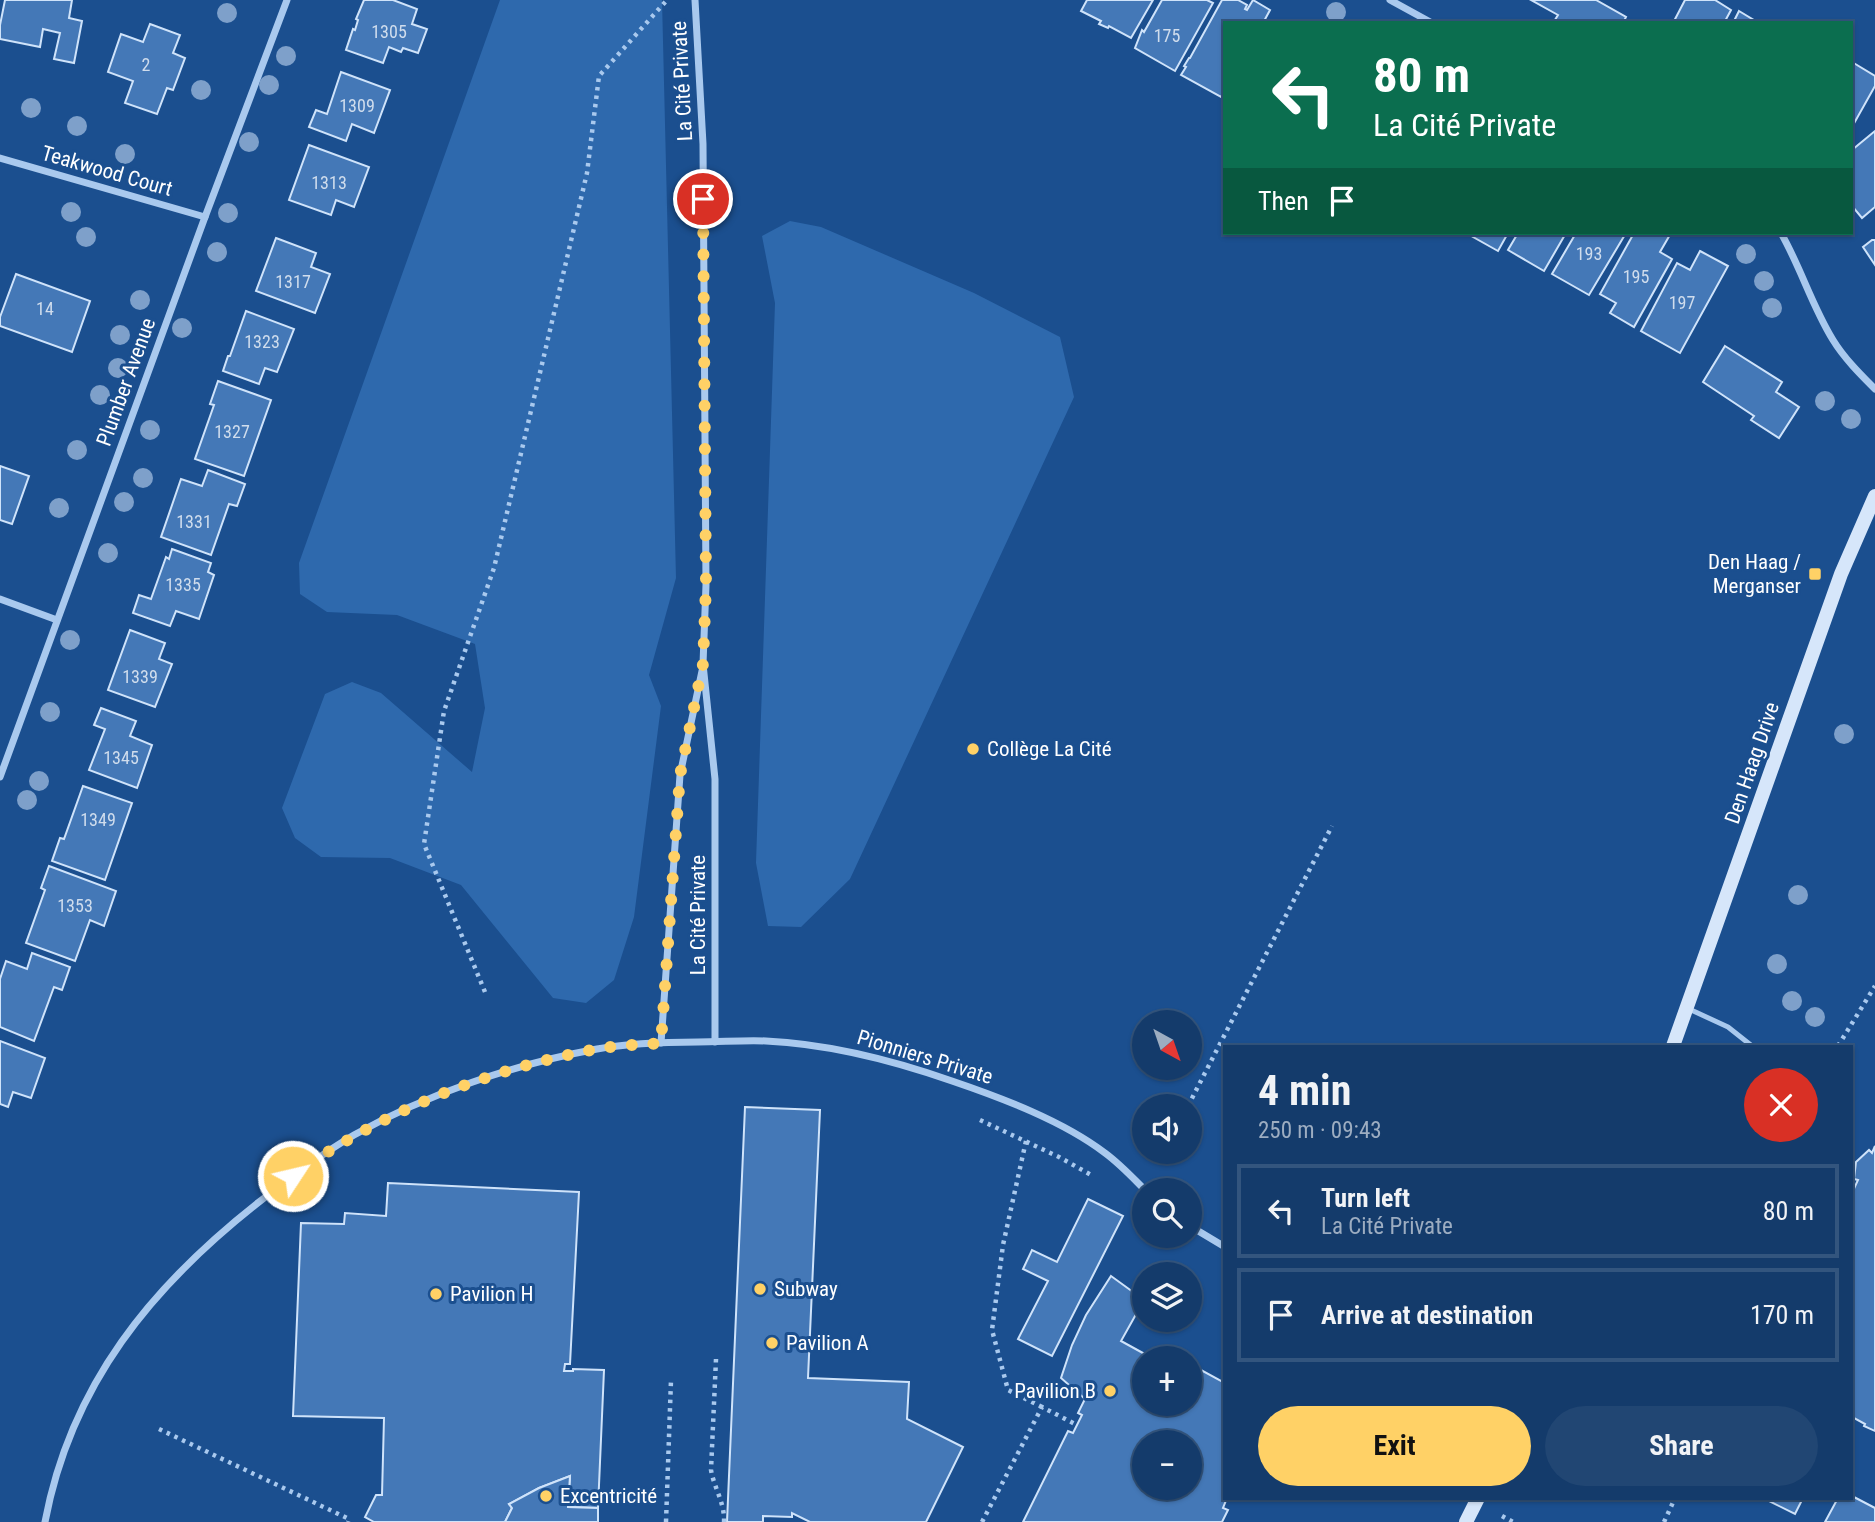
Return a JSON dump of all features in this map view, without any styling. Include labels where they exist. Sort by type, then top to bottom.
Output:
[{"type":"street","name":"Plumber Avenue","points":[[0,776],[287,0]]},
{"type":"street","name":"La Cité Private","points":[[695,0],[703,157],[706,571],[703,664],[715,779],[715,1042]]},
{"type":"street","points":[[1395,1],[1429,21]]},
{"type":"street","name":"Teakwood Court","points":[[0,158],[205,217]]},
{"type":"street","points":[[1782,235],[1834,342],[1875,389]]},
{"type":"street","name":"Den Haag Drive","points":[[1673,1045],[1841,574],[1875,496]]},
{"type":"street","points":[[0,598],[57,620]]},
{"type":"street","name":"La Cité Private","points":[[661,1043],[680,775],[703,664]]},
{"type":"street","name":"Pionniers Private","points":[[45,1522],[51,1489],[66,1446],[94,1386],[138,1318],[190,1261],[274,1191],[354,1135],[398,1113],[494,1075],[598,1049],[661,1043],[768,1041],[823,1047],[881,1058],[967,1086],[1035,1114],[1087,1141],[1134,1178]]},
{"type":"street","points":[[1202,1233],[1223,1246]]},
{"type":"street","points":[[1466,1522],[1477,1500]]},
{"type":"lane","points":[[1687,1008],[1728,1027],[1751,1045]]},
{"type":"path","points":[[485,992],[424,844],[444,711],[497,554],[587,173],[599,76],[667,0]]},
{"type":"path","points":[[1194,1094],[1332,826]]},
{"type":"path","points":[[1839,1045],[1875,986]]},
{"type":"path","points":[[980,1120],[1093,1176]]},
{"type":"path","points":[[1026,1141],[1003,1245],[992,1330],[1008,1390],[1077,1425]]},
{"type":"path","points":[[716,1359],[711,1470],[713,1483],[723,1506],[724,1522]]},
{"type":"path","points":[[666,1522],[671,1380]]},
{"type":"path","points":[[982,1522],[1042,1407]]},
{"type":"path","points":[[159,1429],[349,1519],[348,1522]]},
{"type":"path","points":[[1664,1522],[1674,1500]]},
{"type":"path","points":[[1502,1516],[1513,1522]]},
{"type":"shaded area","points":[[500,0],[662,0],[676,578],[649,675],[661,706],[634,917],[614,980],[586,1003],[553,998],[461,885],[390,858],[321,857],[295,838],[282,808],[325,694],[352,682],[381,693],[472,772],[485,708],[475,644],[397,615],[327,612],[300,594],[299,563]]},
{"type":"shaded area","points":[[790,221],[821,227],[974,293],[1060,337],[1074,397],[850,879],[801,927],[768,926],[756,863],[775,303],[762,236]]},
{"type":"building","points":[[5,0],[72,0],[69,18],[82,21],[74,63],[54,59],[60,33],[43,29],[40,47],[0,39]]},
{"type":"building","points":[[364,0],[393,0],[417,9],[412,24],[427,29],[418,53],[403,48],[401,52],[389,47],[383,63],[346,50]]},
{"type":"building","points":[[1087,0],[1153,0],[1131,38],[1109,26],[1108,28],[1099,24],[1101,21],[1081,11]]},
{"type":"building","points":[[1162,0],[1207,0],[1213,3],[1175,71],[1135,48],[1142,30],[1144,32]]},
{"type":"building","points":[[1222,0],[1238,0],[1247,5],[1247,10],[1253,0],[1270,10],[1264,21],[1223,21],[1221,97],[1181,75]]},
{"type":"building","points":[[1531,0],[1596,0],[1626,17],[1624,21],[1554,21],[1558,15]]},
{"type":"building","points":[[1685,0],[1715,0],[1731,10],[1725,21],[1674,21]]},
{"type":"building","points":[[1739,11],[1756,21],[1734,21]]},
{"type":"building","points":[[150,24],[180,35],[173,53],[185,58],[173,90],[167,88],[157,114],[125,103],[133,81],[108,72],[121,34],[143,42]]},
{"type":"building","points":[[1853,63],[1875,76],[1875,86],[1853,125]]},
{"type":"building","points":[[341,72],[390,90],[374,133],[352,124],[346,141],[309,127],[316,110],[327,114]]},
{"type":"building","points":[[1875,131],[1875,207],[1862,218],[1853,207],[1853,149]]},
{"type":"building","points":[[309,145],[369,167],[354,207],[336,200],[331,215],[289,200]]},
{"type":"building","points":[[1470,235],[1507,235],[1498,251]]},
{"type":"building","points":[[1517,235],[1565,235],[1544,271],[1508,250]]},
{"type":"building","points":[[1575,235],[1625,235],[1589,295],[1552,274]]},
{"type":"building","points":[[1633,235],[1670,235],[1660,252],[1672,259],[1634,327],[1610,313],[1616,303],[1600,294]]},
{"type":"building","points":[[276,238],[316,253],[311,267],[330,274],[315,313],[256,291]]},
{"type":"building","points":[[1875,240],[1875,265],[1863,247]]},
{"type":"building","points":[[1700,251],[1728,266],[1680,353],[1641,331],[1677,263],[1690,270]]},
{"type":"building","points":[[16,274],[90,301],[72,352],[0,326],[0,317]]},
{"type":"building","points":[[246,311],[294,329],[277,372],[265,368],[259,384],[223,371]]},
{"type":"building","points":[[1725,346],[1782,382],[1776,392],[1799,407],[1779,438],[1751,420],[1754,416],[1703,382]]},
{"type":"building","points":[[218,381],[271,400],[244,476],[195,459],[214,405],[210,404]]},
{"type":"building","points":[[0,466],[29,476],[12,524],[0,520]]},
{"type":"building","points":[[208,470],[245,484],[237,506],[229,504],[211,555],[161,537],[181,479],[202,486]]},
{"type":"building","points":[[172,549],[211,563],[208,572],[214,575],[199,619],[176,611],[170,626],[133,613],[139,595],[151,599],[166,557],[169,559]]},
{"type":"building","points":[[130,630],[165,643],[159,659],[172,664],[155,707],[108,690]]},
{"type":"building","points":[[101,708],[136,721],[130,736],[152,745],[137,788],[89,770],[105,729],[94,725]]},
{"type":"building","points":[[83,786],[132,803],[105,880],[52,861],[60,838],[64,839]]},
{"type":"building","points":[[49,866],[116,891],[104,926],[90,920],[75,961],[26,943],[45,890],[41,888]]},
{"type":"building","points":[[32,953],[70,967],[62,990],[54,987],[34,1041],[0,1027],[0,979],[6,961],[27,969]]},
{"type":"building","points":[[0,1041],[45,1058],[31,1098],[13,1092],[8,1107],[0,1104]]},
{"type":"building","name":"Pavilion A","points":[[745,1107],[820,1110],[808,1378],[909,1382],[907,1419],[963,1447],[926,1522],[810,1522],[792,1513],[792,1517],[763,1516],[763,1522],[727,1522]]},
{"type":"building","points":[[1875,1146],[1875,1431],[1853,1418],[1853,1191],[1858,1180],[1854,1179],[1856,1162],[1869,1150],[1872,1153]]},
{"type":"building","name":"Pavilion H","points":[[388,1183],[579,1192],[570,1364],[565,1364],[564,1371],[604,1370],[598,1508],[568,1507],[570,1476],[509,1504],[512,1508],[505,1522],[374,1522],[365,1517],[376,1495],[382,1495],[384,1418],[293,1416],[301,1223],[344,1224],[345,1213],[386,1216]]},
{"type":"building","points":[[1088,1199],[1123,1216],[1052,1356],[1018,1339],[1048,1281],[1023,1269],[1032,1250],[1057,1262]]},
{"type":"building","name":"Pavilion B","points":[[1111,1276],[1132,1291],[1132,1321],[1121,1341],[1132,1347],[1132,1416],[1202,1416],[1202,1371],[1223,1382],[1223,1500],[1226,1500],[1223,1508],[1228,1510],[1222,1522],[1023,1522],[1068,1431],[1073,1433],[1082,1415],[1078,1413],[1085,1399],[1061,1378],[1086,1315]]},
{"type":"building","name":"Excentricité","points":[[570,1476],[568,1507],[598,1508],[598,1522],[505,1522],[512,1508],[509,1504]]},
{"type":"building","points":[[1853,1497],[1875,1508],[1875,1522],[1825,1522],[1837,1500],[1853,1500]]},
{"type":"building","points":[[1767,1500],[1802,1500],[1795,1514]]},
{"type":"place","name":"Den Haag / Merganser","points":[[1815,574]]},
{"type":"place","name":"Collège La Cité","points":[[973,749]]},
{"type":"place","name":"Subway","points":[[760,1289]]},
{"type":"place","name":"Pavilion H","points":[[436,1294]]},
{"type":"place","name":"Pavilion A","points":[[772,1343]]},
{"type":"place","name":"Pavilion B","points":[[1110,1391]]},
{"type":"place","name":"Excentricité","points":[[546,1496]]},
{"type":"route","points":[[293,1176],[354,1135],[398,1113],[494,1075],[598,1049],[661,1043],[680,775],[703,664],[706,585],[703,199]]}]
